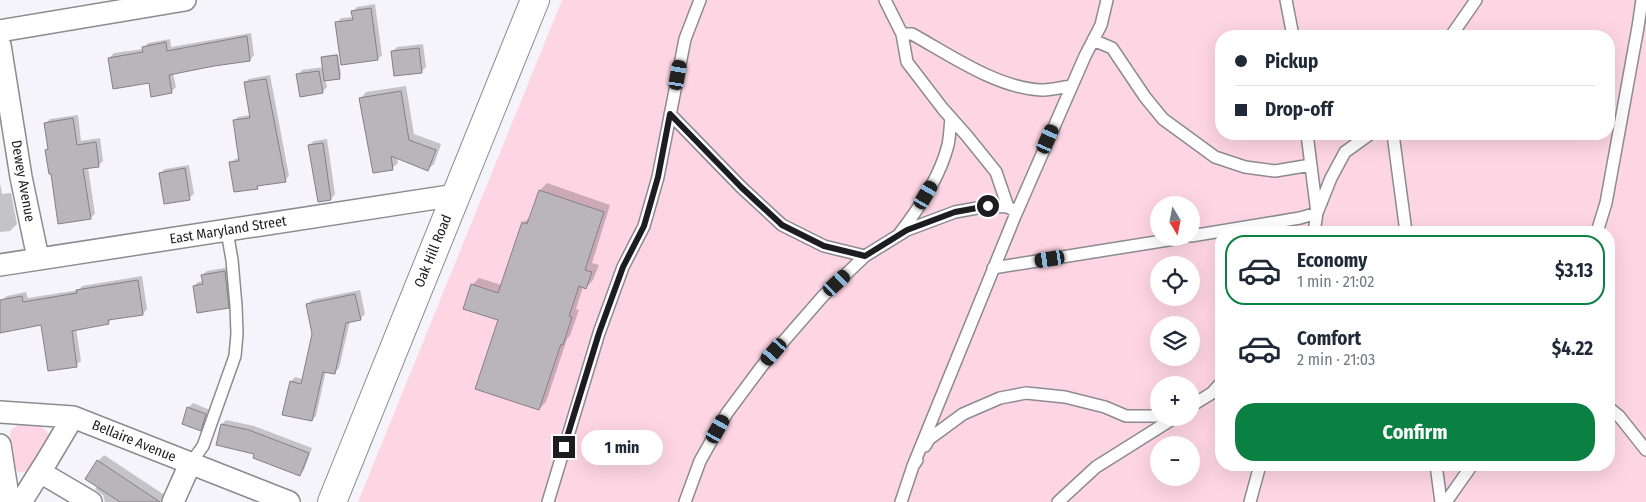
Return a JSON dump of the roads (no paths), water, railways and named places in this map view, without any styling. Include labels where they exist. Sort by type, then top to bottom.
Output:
[{"type":"main road","name":"Oak Hill Road","points":[[332,502],[535,0]]},
{"type":"street","points":[[0,31],[185,0]]},
{"type":"street","name":"Dewey Avenue","points":[[0,45],[22,177],[38,258]]},
{"type":"street","name":"East Maryland Street","points":[[0,265],[456,196]]},
{"type":"street","name":"Bellaire Avenue","points":[[0,412],[73,417],[288,502]]},
{"type":"street","points":[[21,502],[73,417]]},
{"type":"street","points":[[0,445],[9,502]]},
{"type":"street","points":[[173,502],[190,464]]},
{"type":"street","points":[[40,472],[90,502]]},
{"type":"lane","points":[[548,502],[599,333],[623,267],[644,226],[658,177],[685,39],[700,0]]},
{"type":"lane","points":[[901,502],[913,466],[993,268],[1012,209],[1101,25],[1107,0]]},
{"type":"lane","points":[[1286,0],[1292,30]]},
{"type":"lane","points":[[1455,30],[1476,0]]},
{"type":"lane","points":[[1599,226],[1608,194],[1642,0]]},
{"type":"lane","points":[[885,1],[902,34],[907,62],[996,172],[1012,209]]},
{"type":"lane","points":[[902,34],[912,34],[986,74],[1015,85],[1041,90],[1072,86]]},
{"type":"lane","points":[[1093,40],[1112,48],[1145,97],[1163,119],[1215,157],[1245,166],[1275,171],[1311,164]]},
{"type":"lane","points":[[670,114],[741,187],[782,225],[824,246],[865,256]]},
{"type":"lane","points":[[896,237],[916,212],[935,179],[948,144],[951,118]]},
{"type":"lane","points":[[1308,140],[1318,213]]},
{"type":"lane","points":[[1315,226],[1331,178],[1345,152],[1362,140]]},
{"type":"lane","points":[[1394,140],[1405,226]]},
{"type":"lane","points":[[685,502],[700,461],[726,413],[762,366],[823,296],[865,256],[907,230],[955,212],[988,206],[1012,209]]},
{"type":"lane","points":[[1252,226],[1318,213]]},
{"type":"lane","points":[[190,464],[204,446],[235,356],[237,334],[236,306],[232,260],[226,231]]},
{"type":"lane","points":[[1200,235],[1215,232]]},
{"type":"lane","points":[[993,268],[1150,243]]},
{"type":"lane","points":[[1200,400],[1215,390]]},
{"type":"lane","points":[[913,466],[929,439],[963,414],[1000,398],[1026,393],[1065,397],[1105,407],[1126,416],[1150,416]]},
{"type":"lane","points":[[1615,413],[1646,450]]},
{"type":"lane","points":[[1058,502],[1096,466],[1161,426]]},
{"type":"lane","points":[[1250,502],[1258,471]]},
{"type":"lane","points":[[1437,471],[1441,502]]},
{"type":"lane","points":[[1446,502],[1468,471]]}]
